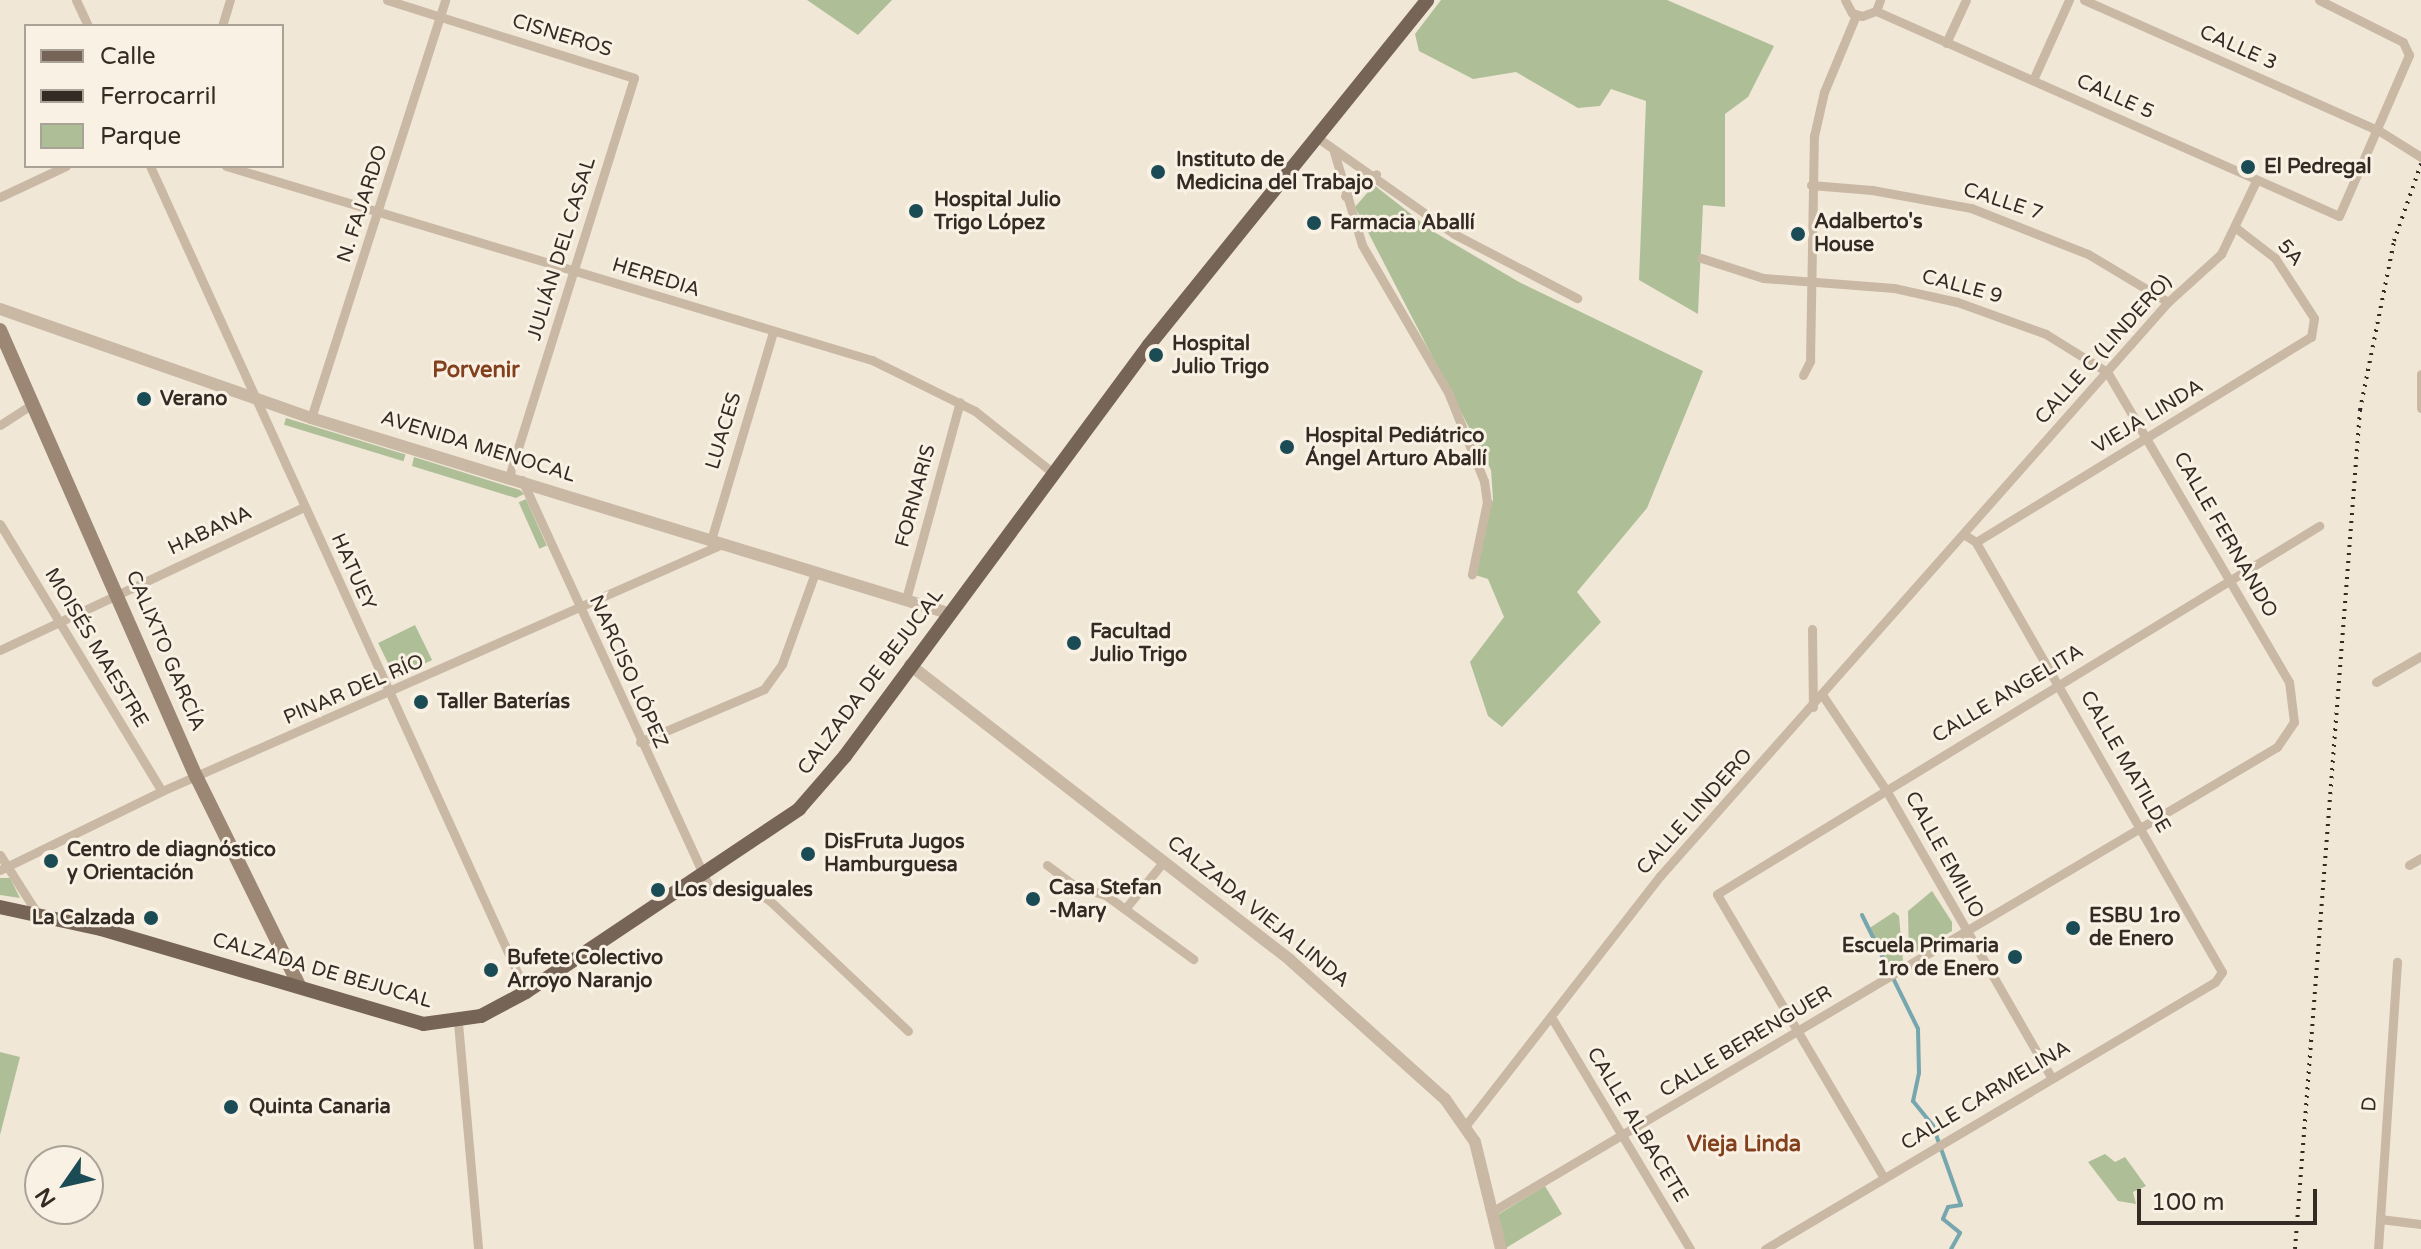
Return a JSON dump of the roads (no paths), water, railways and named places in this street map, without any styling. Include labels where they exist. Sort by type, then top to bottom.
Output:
[{"type":"main road","name":"CALZADA DE BEJUCAL","points":[[0,907],[37,913],[299,985],[423,1024],[458,1023],[526,992],[703,877],[799,809],[845,756],[1052,472],[1427,0]]},
{"type":"main road","name":"CALIXTO GARCÍA","points":[[0,330],[120,593],[197,778],[299,985]]},
{"type":"street","points":[[76,0],[87,24]]},
{"type":"street","points":[[223,24],[230,0]]},
{"type":"street","name":"CISNEROS","points":[[387,0],[634,78]]},
{"type":"street","name":"N. FAJARDO","points":[[311,418],[380,214],[445,0]]},
{"type":"street","points":[[1845,0],[1856,15]]},
{"type":"street","points":[[1856,15],[1876,11],[1880,0]]},
{"type":"street","points":[[1946,43],[1966,0]]},
{"type":"street","points":[[2033,80],[2069,0]]},
{"type":"street","name":"CALLE 3","points":[[2084,0],[2378,130],[2421,157]]},
{"type":"street","points":[[2319,0],[2408,49],[2378,130]]},
{"type":"street","name":"CALLE 5","points":[[1876,11],[2339,216],[2378,130]]},
{"type":"street","points":[[1803,375],[1810,361],[1811,185],[1817,114],[1856,15]]},
{"type":"street","name":"JULIÁN DEL CASAL","points":[[515,478],[574,271],[634,78]]},
{"type":"street","points":[[1318,138],[1334,152],[1376,174],[1454,234],[1577,298]]},
{"type":"street","points":[[1334,152],[1362,245],[1448,392],[1484,481],[1487,502],[1472,574]]},
{"type":"street","points":[[0,197],[62,168]]},
{"type":"street","name":"HATUEY","points":[[151,168],[387,695],[526,992]]},
{"type":"street","name":"HEREDIA","points":[[232,168],[872,360],[960,402],[1052,472]]},
{"type":"street","points":[[1345,196],[1376,174]]},
{"type":"street","name":"CALLE C (LINDERO)","points":[[1963,534],[2168,302],[2221,254],[2256,181]]},
{"type":"street","name":"CALLE 7","points":[[1811,185],[1872,190],[1971,208],[2088,254],[2168,302]]},
{"type":"street","name":"5A","points":[[2236,228],[2275,258],[2310,309]]},
{"type":"street","name":"CALLE 9","points":[[1701,258],[1763,278],[1894,288],[1957,302],[2046,334],[2107,372]]},
{"type":"street","name":"AVENIDA MENOCAL","points":[[0,309],[311,418],[948,613]]},
{"type":"street","name":"VIEJA LINDA","points":[[1976,542],[2307,342],[2315,325],[2310,309]]},
{"type":"street","name":"LUACES","points":[[717,542],[773,332]]},
{"type":"street","name":"CALLE FERNANDO","points":[[2107,372],[2232,579],[2289,682],[2294,722]]},
{"type":"street","points":[[2421,374],[2421,408]]},
{"type":"street","name":"FORNARIS","points":[[906,599],[960,402]]},
{"type":"street","points":[[0,425],[34,403]]},
{"type":"street","name":"NARCISO LÓPEZ","points":[[515,478],[580,610],[703,877]]},
{"type":"street","name":"HABANA","points":[[0,650],[58,620],[304,507]]},
{"type":"street","name":"MOISÉS MAESTRE","points":[[0,524],[162,791]]},
{"type":"street","name":"CALLE ANGELITA","points":[[1797,1033],[1717,894],[2319,526]]},
{"type":"street","name":"CALLE MATILDE","points":[[1963,534],[1976,542],[2060,684],[2222,972]]},
{"type":"street","name":"CALLE LINDERO","points":[[1466,1125],[1553,1020],[1660,876],[1823,696],[1963,534]]},
{"type":"street","name":"PINAR DEL RÍO","points":[[3,868],[162,791],[580,610],[717,542]]},
{"type":"street","points":[[640,742],[764,689],[782,664],[815,573]]},
{"type":"street","points":[[1812,629],[1813,707]]},
{"type":"street","points":[[2376,682],[2421,656]]},
{"type":"street","name":"CALZADA VIEJA LINDA","points":[[910,665],[1290,960],[1445,1099],[1466,1125],[1480,1157],[1501,1249]]},
{"type":"street","name":"CALLE EMILIO","points":[[1823,696],[1886,790],[2051,1077]]},
{"type":"street","name":"CALLE BERENGUER","points":[[1493,1211],[1966,932],[2140,824],[2277,747],[2294,722]]},
{"type":"street","points":[[0,855],[3,868],[37,913]]},
{"type":"street","points":[[2409,865],[2421,858]]},
{"type":"street","points":[[1125,909],[1164,861]]},
{"type":"street","points":[[1047,865],[1074,885],[1107,896],[1193,959]]},
{"type":"street","points":[[703,877],[710,889],[751,890],[769,900],[908,1031]]},
{"type":"street","name":"D","points":[[2378,1249],[2397,962]]},
{"type":"street","name":"CALLE CARMELINA","points":[[1765,1249],[2215,982],[2222,972]]},
{"type":"street","name":"CALLE ALBACETE","points":[[1553,1020],[1690,1249]]},
{"type":"street","points":[[458,1023],[478,1249]]},
{"type":"street","points":[[1797,1033],[1884,1178]]},
{"type":"street","points":[[2380,1219],[2421,1224]]},
{"type":"waterway","points":[[1862,915],[1918,1029],[1919,1073],[1913,1101],[1933,1126],[1961,1205],[1948,1207],[1943,1219],[1960,1233],[1951,1249]]},
{"type":"railway","points":[[2295,1249],[2360,410],[2394,241],[2421,164]]},
{"type":"place","name":"El Pedregal","points":[[2248,167]]},
{"type":"place","name":"Instituto de Medicina del Trabajo","points":[[1158,172]]},
{"type":"place","name":"Hospital Julio Trigo López","points":[[916,211]]},
{"type":"place","name":"Farmacia Aballí","points":[[1314,223]]},
{"type":"place","name":"Adalberto's House","points":[[1798,234]]},
{"type":"place","name":"Hospital Julio Trigo","points":[[1156,355]]},
{"type":"place","name":"Verano","points":[[144,399]]},
{"type":"place","name":"Hospital Pediátrico Ángel Arturo Aballí","points":[[1287,447]]},
{"type":"place","name":"Facultad Julio Trigo","points":[[1074,643]]},
{"type":"place","name":"Taller Baterías","points":[[421,702]]},
{"type":"place","name":"DisFruta Jugos Hamburguesa","points":[[808,854]]},
{"type":"place","name":"Centro de diagnóstico y Orientación","points":[[51,861]]},
{"type":"place","name":"Los desiguales","points":[[658,890]]},
{"type":"place","name":"Casa Stefan -Mary","points":[[1033,899]]},
{"type":"place","name":"La Calzada","points":[[151,918]]},
{"type":"place","name":"ESBU 1ro de Enero","points":[[2073,928]]},
{"type":"place","name":"Escuela Primaria 1ro de Enero","points":[[2015,957]]},
{"type":"place","name":"Bufete Colectivo Arroyo Naranjo","points":[[491,970]]},
{"type":"place","name":"Quinta Canaria","points":[[231,1107]]},
{"type":"district","name":"Porvenir","points":[[476,371]]},
{"type":"district","name":"Vieja Linda","points":[[1744,1145]]}]
